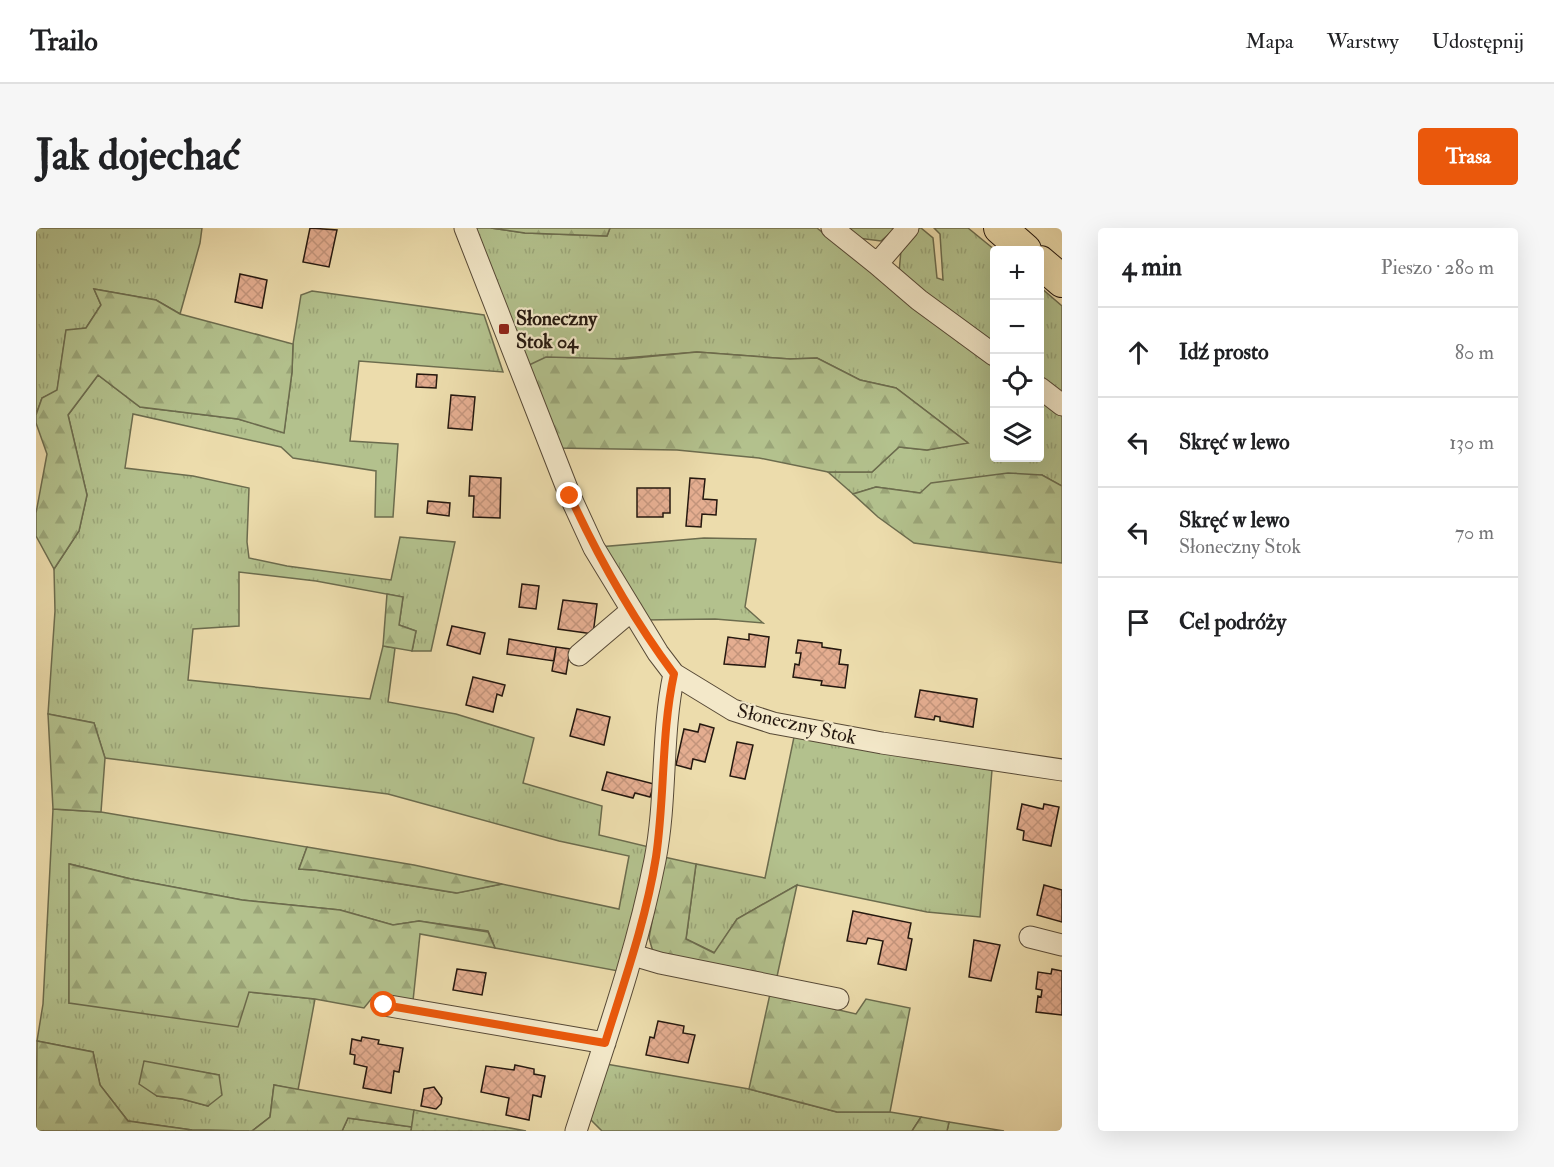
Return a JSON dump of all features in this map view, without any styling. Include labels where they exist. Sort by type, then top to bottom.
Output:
[{"type":"highway","points":[[1000,228],[1020,246]]},
{"type":"highway","points":[[1044,265],[1062,281]]},
{"type":"street","name":"Słoneczny Stok","points":[[465,228],[570,496],[594,548],[658,653],[674,674],[733,710],[773,723],[882,743],[1062,770]]},
{"type":"street","points":[[832,228],[919,300],[993,354]]},
{"type":"street","points":[[877,264],[908,228]]},
{"type":"street","points":[[1044,391],[1062,405]]},
{"type":"street","points":[[579,655],[632,610]]},
{"type":"street","points":[[576,1131],[633,955],[656,858],[664,778],[668,701],[674,674]]},
{"type":"street","points":[[1030,937],[1062,945]]},
{"type":"street","points":[[633,955],[660,963],[838,999]]},
{"type":"street","points":[[384,1005],[605,1043]]},
{"type":"green space","points":[[36,228],[202,228],[180,314],[156,300],[94,289],[101,305],[86,328],[66,331],[57,391],[42,398],[36,415]]},
{"type":"green space","points":[[472,228],[525,233],[607,236],[610,228],[817,228],[990,360],[990,462],[1044,462],[1044,399],[1062,413],[1062,486],[1042,475],[920,493],[876,487],[853,494],[828,472],[872,472],[899,447],[927,450],[967,442],[896,388],[860,380],[817,358],[790,359],[697,352],[527,366]]},
{"type":"green space","points":[[491,228],[610,228],[607,236],[525,233]]},
{"type":"green space","points":[[846,228],[896,228],[881,241],[858,238]]},
{"type":"green space","points":[[916,228],[921,228],[933,238],[937,278],[943,280],[940,234],[934,228],[968,228],[990,246],[990,341],[899,273],[901,250]]},
{"type":"green space","points":[[94,289],[156,300],[180,314],[293,344],[292,372],[284,433],[238,419],[140,407],[98,375],[68,415],[87,495],[79,531],[54,569],[36,536],[36,513],[47,454],[36,423],[36,415],[42,398],[57,390],[66,330],[86,328],[101,305]]},
{"type":"green space","points":[[1044,290],[1062,306],[1062,394],[1044,380]]},
{"type":"green space","points":[[312,291],[484,315],[503,372],[359,361],[350,441],[398,444],[393,517],[375,517],[376,471],[293,458],[281,447],[133,414],[125,468],[193,476],[249,488],[247,542],[249,558],[287,566],[391,580],[400,537],[455,542],[431,651],[412,651],[416,631],[399,625],[403,597],[316,581],[239,572],[239,626],[193,629],[188,680],[370,699],[383,646],[395,648],[388,702],[456,714],[534,738],[523,783],[602,806],[599,835],[649,847],[618,971],[495,948],[488,931],[419,921],[393,925],[340,910],[242,900],[131,879],[70,864],[69,1003],[249,992],[315,999],[298,1090],[274,1085],[270,1117],[252,1131],[192,1130],[128,1121],[100,1085],[93,1052],[37,1041],[43,1004],[53,809],[101,812],[307,847],[299,869],[456,893],[502,884],[619,909],[629,856],[559,841],[388,794],[105,758],[94,723],[48,714],[55,611],[54,569],[79,531],[87,495],[68,415],[98,375],[140,407],[238,419],[284,432],[292,372],[293,344],[301,295]],"holes":[[[144,1062],[219,1075],[208,1106],[182,1099],[157,1096]]]},
{"type":"green space","points":[[697,352],[790,359],[817,358],[860,380],[896,388],[968,443],[927,450],[899,447],[872,472],[828,472],[759,458],[677,450],[556,448],[527,366],[546,357],[624,359]]},
{"type":"green space","points":[[1008,473],[1042,475],[1062,486],[1062,563],[914,543],[878,517],[853,494],[876,487],[920,493],[931,483]]},
{"type":"green space","points":[[704,538],[756,539],[745,607],[763,623],[715,619],[644,620],[599,547]]},
{"type":"green space","points":[[387,594],[403,597],[399,625],[416,631],[412,651],[383,646]]},
{"type":"green space","points":[[48,714],[94,723],[105,758],[101,812],[53,809]]},
{"type":"green space","points":[[794,737],[992,770],[980,917],[927,912],[797,885],[737,919],[715,953],[686,939],[696,864],[765,878]]},
{"type":"green space","points":[[307,847],[414,865],[502,884],[457,893],[299,869]]},
{"type":"green space","points":[[664,857],[696,864],[686,939],[714,953],[737,919],[797,885],[776,981],[653,952],[649,938]]},
{"type":"green space","points":[[69,864],[131,879],[242,900],[340,910],[393,925],[419,921],[488,932],[495,948],[420,934],[413,1001],[372,998],[364,1008],[315,999],[249,992],[238,1027],[69,1003]]},
{"type":"green space","points":[[770,994],[856,1014],[866,999],[910,1008],[890,1112],[837,1112],[749,1089]]},
{"type":"green space","points":[[37,1041],[93,1052],[100,1085],[128,1121],[192,1130],[249,1131],[36,1131]]},
{"type":"green space","points":[[144,1061],[219,1075],[222,1095],[208,1106],[182,1099],[157,1096],[139,1084]]},
{"type":"green space","points":[[606,1064],[749,1089],[837,1112],[890,1112],[921,1117],[912,1131],[602,1131],[590,1119]]},
{"type":"green space","points":[[274,1085],[414,1110],[412,1127],[348,1118],[342,1131],[252,1131],[270,1117]]},
{"type":"green space","points":[[414,1110],[526,1131],[411,1131]]},
{"type":"green space","points":[[921,1117],[949,1122],[947,1131],[912,1131]]},
{"type":"green space","points":[[348,1118],[412,1127],[411,1131],[342,1131]]},
{"type":"green space","points":[[949,1122],[1004,1131],[947,1131]]},
{"type":"building","points":[[310,228],[337,230],[329,267],[303,262]]},
{"type":"building","points":[[240,274],[267,280],[262,308],[235,302]]},
{"type":"building","points":[[417,374],[437,375],[436,388],[416,387]]},
{"type":"building","points":[[451,395],[475,397],[472,430],[448,428]]},
{"type":"building","points":[[470,476],[501,478],[500,518],[473,517],[474,496],[469,496]]},
{"type":"building","points":[[690,478],[705,479],[703,499],[717,500],[716,515],[702,514],[701,527],[686,526]]},
{"type":"building","points":[[637,488],[670,488],[670,513],[663,513],[663,517],[637,517]]},
{"type":"building","points":[[428,501],[450,503],[449,516],[427,513]]},
{"type":"building","points":[[522,584],[539,586],[536,609],[519,607]]},
{"type":"building","points":[[563,600],[597,604],[593,634],[558,629]]},
{"type":"building","points":[[452,626],[485,633],[480,654],[447,645]]},
{"type":"building","points":[[749,634],[769,637],[765,667],[724,664],[728,637],[749,640]]},
{"type":"building","points":[[509,639],[556,647],[554,661],[507,654]]},
{"type":"building","points":[[798,640],[822,643],[822,647],[841,650],[839,664],[848,665],[845,688],[821,685],[822,681],[793,677],[795,664],[799,665],[801,653],[796,653]]},
{"type":"building","points":[[556,647],[570,649],[566,674],[552,671]]},
{"type":"building","points":[[473,677],[505,685],[502,696],[497,694],[493,712],[466,705]]},
{"type":"building","points":[[920,690],[977,699],[973,727],[940,721],[940,717],[935,716],[934,720],[915,717]]},
{"type":"building","points":[[577,709],[610,717],[604,745],[570,736]]},
{"type":"building","points":[[700,724],[714,728],[705,762],[693,759],[691,769],[676,765],[684,729],[698,732]]},
{"type":"building","points":[[737,742],[753,745],[745,779],[730,776]]},
{"type":"building","points":[[607,772],[654,784],[650,797],[635,793],[633,798],[602,790]]},
{"type":"building","points":[[1022,804],[1043,809],[1044,804],[1059,807],[1051,846],[1023,840],[1024,831],[1017,829]]},
{"type":"building","points":[[1044,885],[1062,890],[1062,922],[1037,915]]},
{"type":"building","points":[[853,911],[911,923],[908,938],[912,939],[906,970],[878,964],[883,941],[868,938],[866,944],[847,941]]},
{"type":"building","points":[[974,940],[1000,945],[991,981],[969,977]]},
{"type":"building","points":[[457,969],[486,973],[482,995],[453,990]]},
{"type":"building","points":[[1052,969],[1062,971],[1062,1015],[1036,1012],[1038,996],[1041,997],[1042,990],[1036,989],[1038,972],[1051,974]]},
{"type":"building","points":[[658,1021],[684,1026],[683,1033],[695,1035],[688,1063],[646,1055],[650,1037],[654,1038]]},
{"type":"building","points":[[362,1037],[379,1040],[378,1044],[403,1048],[399,1072],[394,1071],[391,1093],[363,1088],[367,1067],[354,1064],[355,1055],[350,1054],[352,1039],[361,1041]]},
{"type":"building","points":[[515,1065],[534,1069],[534,1074],[545,1076],[541,1097],[533,1095],[529,1120],[506,1115],[509,1098],[481,1092],[486,1066],[514,1070]]},
{"type":"building","points":[[434,1087],[442,1098],[441,1104],[436,1109],[421,1106],[424,1089]]},
{"type":"place","name":"Słoneczny Stok 04","points":[[504,329]]},
{"type":"route","points":[[384,1005],[605,1043],[638,938],[656,858],[664,778],[668,701],[674,674],[658,653],[594,548],[570,496]]}]
